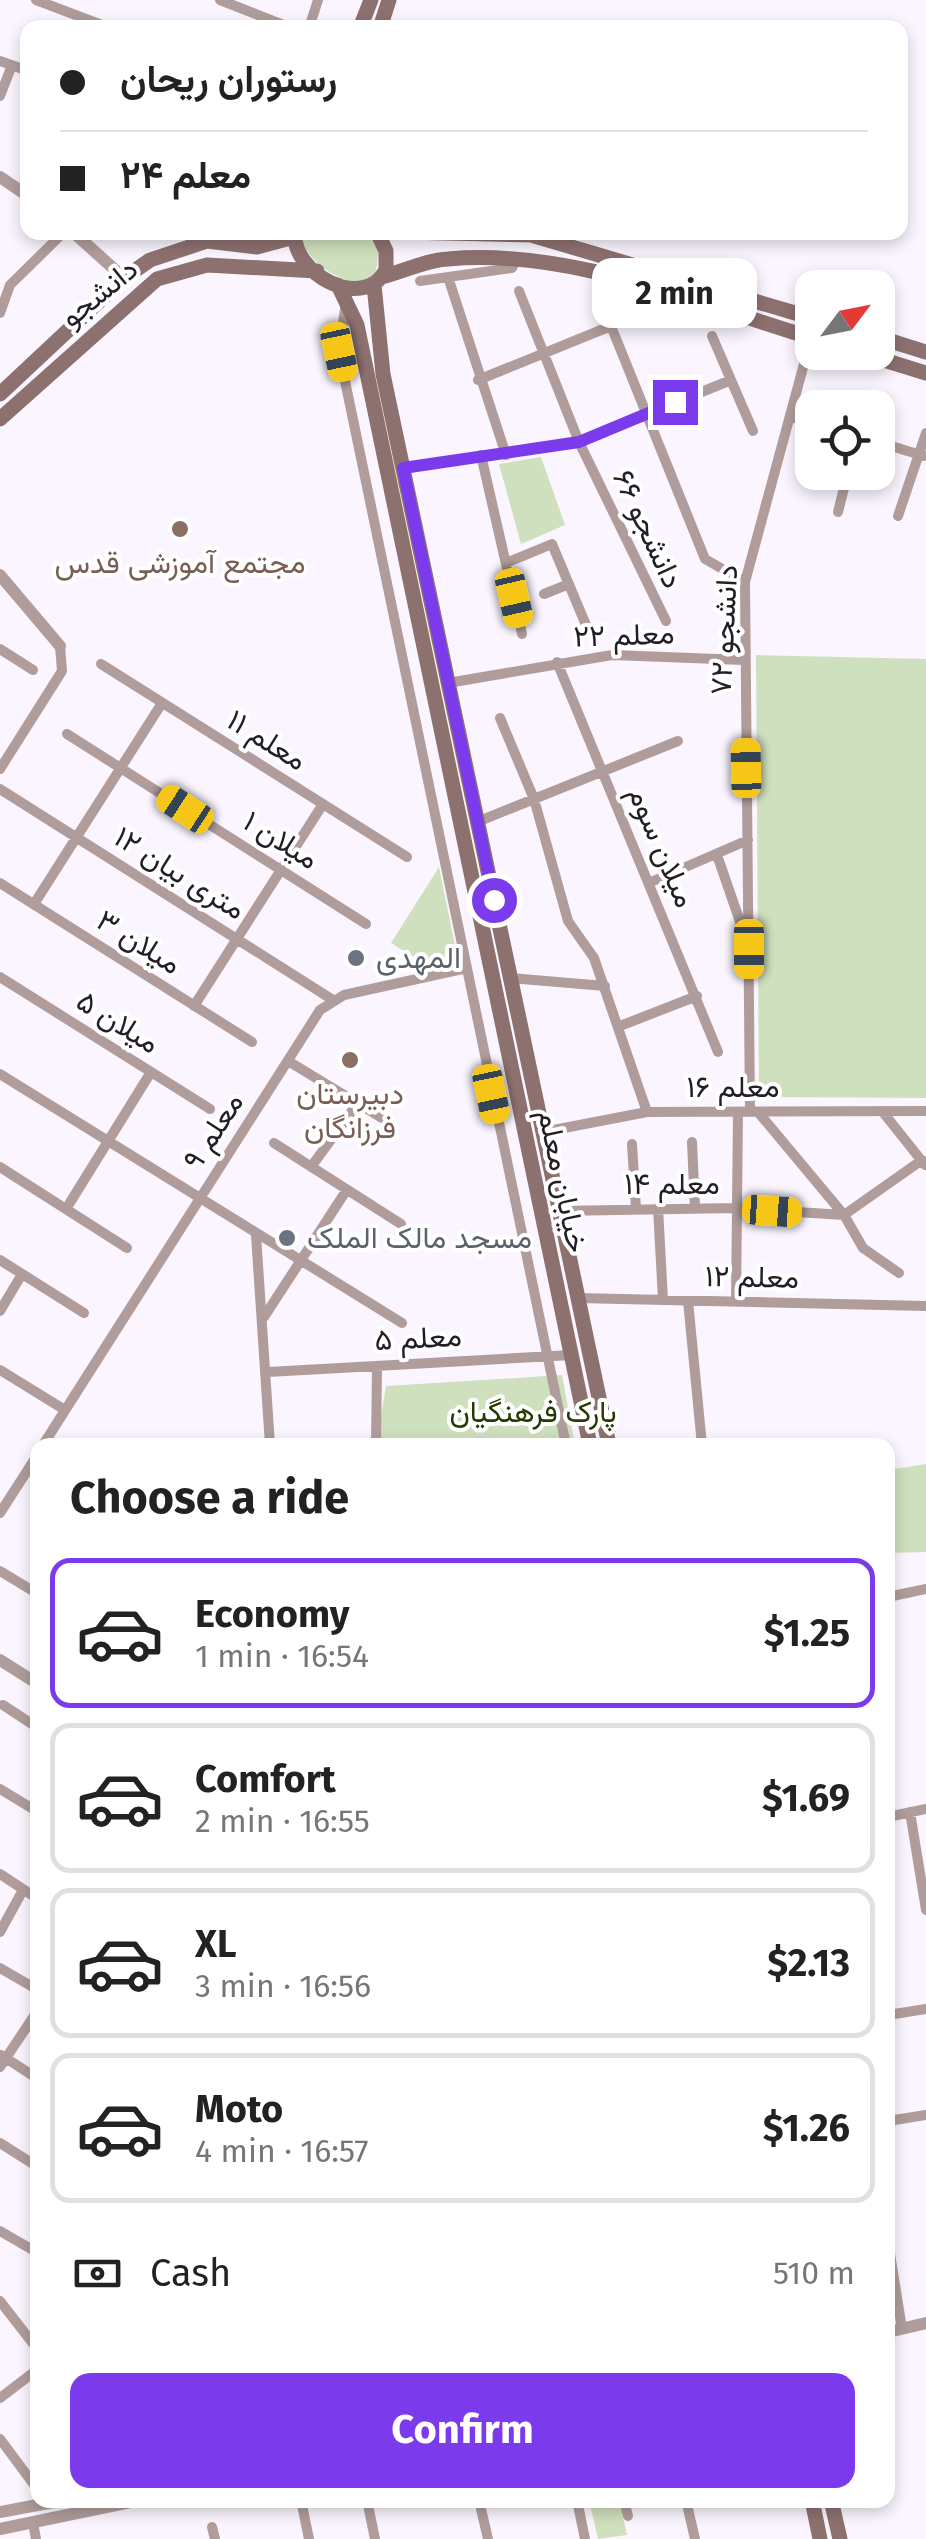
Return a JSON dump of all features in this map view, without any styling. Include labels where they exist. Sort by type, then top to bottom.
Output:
[{"type":"main road","points":[[257,247],[262,240]]},
{"type":"main road","name":"دانشجو","points":[[0,419],[124,278],[175,248],[207,241],[257,247],[277,240]]},
{"type":"main road","points":[[296,240],[300,258],[338,285],[357,291],[444,258],[517,258],[598,273],[795,333]]},
{"type":"main road","name":"خیابان معلم","points":[[379,240],[387,258],[378,281],[375,375],[414,601],[456,762],[477,822],[608,1438]]},
{"type":"main road","points":[[443,240],[444,258]]},
{"type":"main road","points":[[546,240],[795,313]]},
{"type":"main road","name":"دانشجو","points":[[3,388],[48,360],[156,280],[182,269],[207,265],[317,272]]},
{"type":"main road","name":"خیابان معلم","points":[[338,285],[375,375],[403,468],[448,683],[472,875],[589,1438]]},
{"type":"main road","points":[[895,343],[926,352]]},
{"type":"main road","points":[[895,363],[926,373]]},
{"type":"main road","points":[[814,2508],[820,2539]]},
{"type":"main road","points":[[833,2508],[840,2539]]},
{"type":"street","points":[[36,0],[89,20]]},
{"type":"street","points":[[220,0],[274,20]]},
{"type":"street","points":[[256,12],[261,0]]},
{"type":"street","points":[[0,96],[6,63]]},
{"type":"street","points":[[0,312],[5,283],[55,240]]},
{"type":"street","points":[[82,240],[124,278]]},
{"type":"street","points":[[420,281],[512,268],[517,258]]},
{"type":"street","points":[[598,273],[611,326],[706,559],[746,582]]},
{"type":"street","points":[[448,277],[478,380],[506,455]]},
{"type":"street","name":"دانشجو ۶۶","points":[[519,291],[579,442],[666,621]]},
{"type":"street","points":[[346,301],[339,352],[565,1438]]},
{"type":"street","points":[[478,380],[611,326]]},
{"type":"street","points":[[712,336],[753,431]]},
{"type":"street","name":"دانشجو ۷۲","points":[[736,1302],[736,1208],[749,1112],[746,582],[804,370]]},
{"type":"street","points":[[403,468],[579,442],[730,380]]},
{"type":"street","points":[[898,516],[923,455],[926,434]]},
{"type":"street","points":[[895,447],[923,455]]},
{"type":"street","points":[[482,455],[522,634]]},
{"type":"street","points":[[838,512],[844,490]]},
{"type":"street","points":[[506,563],[552,544],[586,625]]},
{"type":"street","points":[[0,575],[60,646],[62,671],[0,769]]},
{"type":"street","points":[[544,594],[569,584]]},
{"type":"street","points":[[392,605],[414,601]]},
{"type":"street","points":[[0,649],[33,670]]},
{"type":"street","name":"معلم ۲۲","points":[[448,683],[612,654],[744,660]]},
{"type":"street","name":"میلان سوم","points":[[558,662],[718,1052]]},
{"type":"street","name":"معلم ۱۱","points":[[101,664],[407,857]]},
{"type":"street","points":[[34,904],[162,703]]},
{"type":"street","points":[[500,718],[534,799],[568,921],[594,958],[647,1112]]},
{"type":"street","name":"میلان ۱","points":[[67,734],[366,924]]},
{"type":"street","points":[[477,822],[678,741]]},
{"type":"street","points":[[0,745],[11,752]]},
{"type":"street","name":"۱۲ متری بیان","points":[[0,790],[333,1000]]},
{"type":"street","points":[[194,1006],[323,804]]},
{"type":"street","points":[[651,882],[748,840]]},
{"type":"street","points":[[717,855],[749,949]]},
{"type":"street","points":[[449,880],[472,875]]},
{"type":"street","name":"میلان ۳","points":[[0,883],[252,1042]]},
{"type":"street","points":[[333,1000],[467,968]]},
{"type":"street","name":"میلان ۵","points":[[0,978],[210,1109]]},
{"type":"street","points":[[510,978],[605,986]]},
{"type":"street","points":[[620,1026],[697,996]]},
{"type":"street","name":"معلم ۹","points":[[47,1438],[320,1010],[333,1000]]},
{"type":"street","points":[[288,1061],[382,1118]]},
{"type":"street","points":[[66,1209],[151,1072]]},
{"type":"street","points":[[0,1074],[402,1323]]},
{"type":"street","points":[[311,1167],[357,1104]]},
{"type":"street","points":[[844,1215],[924,1163],[882,1111]]},
{"type":"street","name":"معلم ۱۶","points":[[542,1132],[647,1112],[926,1111]]},
{"type":"street","points":[[749,1112],[844,1215],[863,1248],[899,1274]]},
{"type":"street","points":[[692,1142],[695,1208]]},
{"type":"street","points":[[274,1144],[401,1224]]},
{"type":"street","points":[[632,1144],[636,1209]]},
{"type":"street","points":[[0,1167],[127,1248]]},
{"type":"street","points":[[263,1318],[346,1191]]},
{"type":"street","points":[[658,1208],[663,1300]]},
{"type":"street","name":"معلم ۱۴","points":[[559,1211],[736,1208],[844,1215]]},
{"type":"street","points":[[256,1235],[270,1438]]},
{"type":"street","points":[[0,1260],[84,1313]]},
{"type":"street","points":[[0,1311],[22,1274]]},
{"type":"street","name":"معلم ۱۲","points":[[578,1298],[926,1306]]},
{"type":"street","points":[[688,1301],[701,1438]]},
{"type":"street","name":"معلم ۵","points":[[268,1372],[572,1355]]},
{"type":"street","points":[[376,1438],[377,1366]]},
{"type":"street","points":[[0,1370],[65,1410]]},
{"type":"street","points":[[0,1513],[30,1466]]},
{"type":"street","points":[[0,1570],[30,1589]]},
{"type":"street","points":[[895,1596],[926,1590]]},
{"type":"street","points":[[3,1666],[30,1680]]},
{"type":"street","points":[[3,1705],[30,1723]]},
{"type":"street","points":[[0,1789],[30,1807]]},
{"type":"street","points":[[895,1815],[926,1809]]},
{"type":"street","points":[[910,1812],[926,1910]]},
{"type":"street","points":[[0,1874],[30,1891]]},
{"type":"street","points":[[0,1932],[30,1897]]},
{"type":"street","points":[[0,1968],[30,1985]]},
{"type":"street","points":[[895,2014],[926,2009]]},
{"type":"street","points":[[30,2021],[2,2060],[30,2074]]},
{"type":"street","points":[[895,2120],[926,2115]]},
{"type":"street","points":[[0,2143],[30,2162]]},
{"type":"street","points":[[0,2231],[30,2248]]},
{"type":"street","points":[[895,2285],[902,2329]]},
{"type":"street","points":[[0,2301],[30,2340]]},
{"type":"street","points":[[895,2330],[926,2324]]},
{"type":"street","points":[[0,2398],[30,2376]]},
{"type":"street","points":[[0,2439],[30,2479]]},
{"type":"street","points":[[0,2512],[30,2505]]},
{"type":"street","points":[[0,2529],[101,2508]]},
{"type":"street","points":[[303,2508],[309,2539]]},
{"type":"street","points":[[369,2508],[375,2539]]},
{"type":"street","points":[[482,2508],[488,2539]]},
{"type":"street","points":[[579,2508],[585,2539]]},
{"type":"street","points":[[626,2508],[628,2516]]},
{"type":"street","points":[[688,2508],[694,2539]]},
{"type":"street","points":[[33,2522],[36,2539]]},
{"type":"green space","points":[[373,240],[379,249],[376,272],[359,284],[341,278],[318,263],[301,241]]},
{"type":"green space","points":[[541,457],[565,525],[521,544],[499,464]]},
{"type":"green space","points":[[756,655],[926,659],[926,1098],[759,1097]]},
{"type":"green space","points":[[439,867],[458,960],[428,966],[391,943]]},
{"type":"green space","name":"پارک فرهنگیان","points":[[562,1375],[574,1438],[377,1438],[386,1386]]},
{"type":"green space","points":[[926,1464],[926,1552],[895,1553],[895,1469]]},
{"type":"green space","points":[[591,2508],[621,2508],[627,2535],[598,2539]]},
{"type":"place","name":"مجتمع آموزشی قدس","points":[[180,529]]},
{"type":"place","name":"المهدی","points":[[356,958]]},
{"type":"place","name":"دبیرستان فرزانگان","points":[[350,1060]]},
{"type":"place","name":"مسجد مالک الملک","points":[[287,1238]]},
{"type":"route","points":[[494,900],[403,468],[579,442],[675,402]]}]
